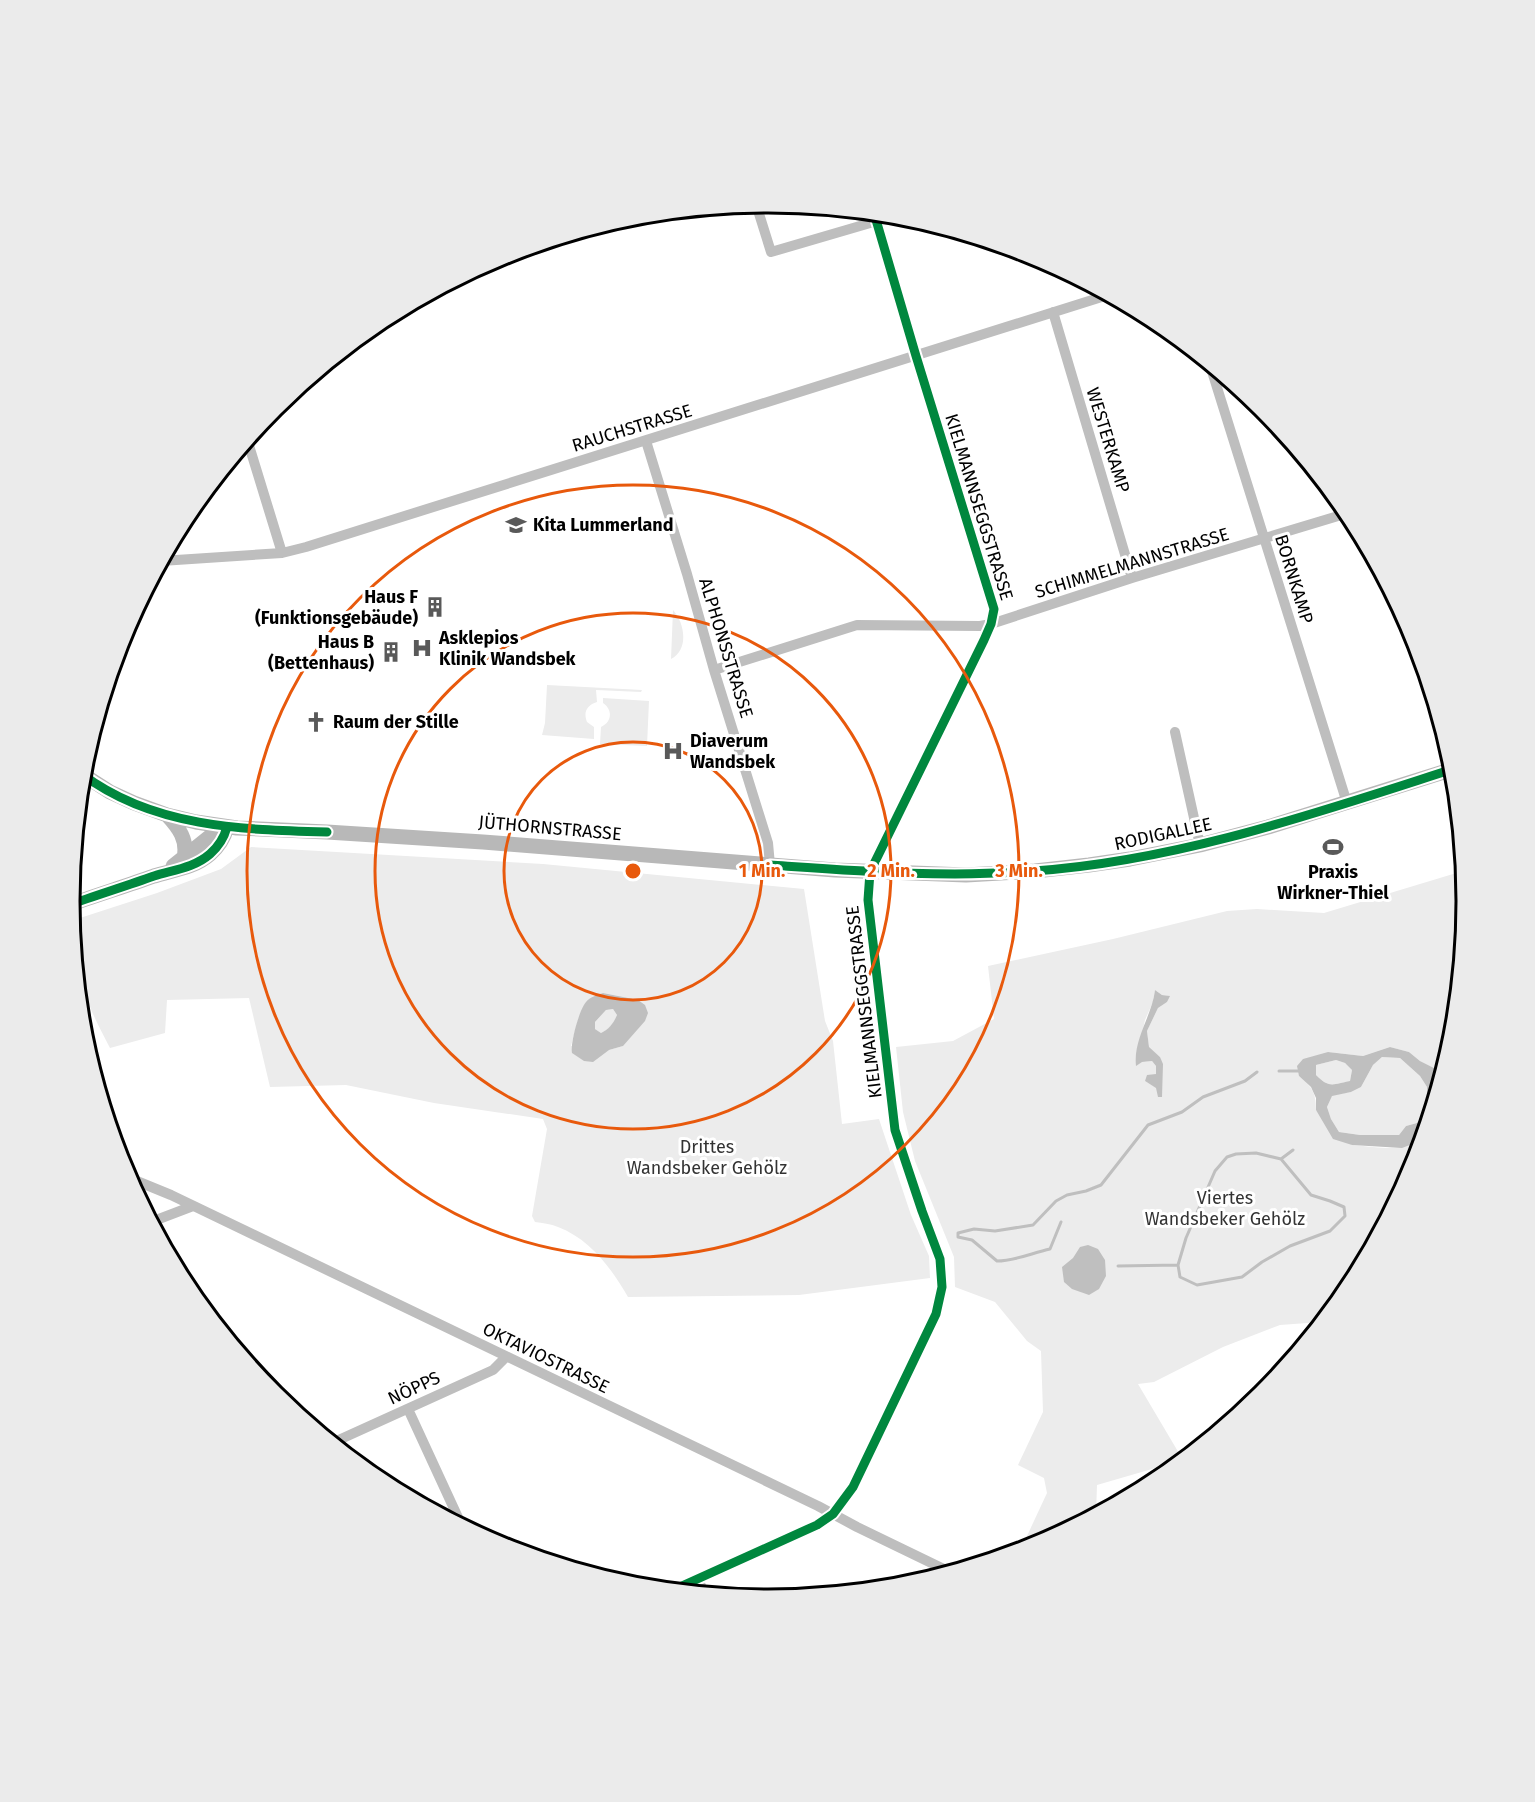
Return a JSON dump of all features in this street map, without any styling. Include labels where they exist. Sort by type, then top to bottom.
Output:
[{"type":"main road","name":"RODIGALLEE","points":[[870,872],[966,875],[1035,871],[1130,859],[1200,845],[1268,827],[1443,772]]},
{"type":"main road","name":"JÜTHORNSTRASSE","points":[[90,781],[118,796],[167,815],[227,827],[483,842],[870,872]]},
{"type":"main road","points":[[167,815],[183,835],[186,846],[184,858]]},
{"type":"main road","points":[[157,875],[184,858],[213,834],[227,827]]},
{"type":"main road","points":[[80,901],[190,866],[210,854],[219,844],[227,827]]},
{"type":"street","points":[[759,213],[771,252],[865,220]]},
{"type":"street","name":"KIELMANNSEGGSTRASSE","points":[[687,1584],[817,1525],[833,1514],[853,1487],[878,1436],[936,1314],[942,1287],[940,1258],[895,1130],[868,900],[870,872],[991,624],[994,609],[876,222]]},
{"type":"street","name":"RAUCHSTRASSE","points":[[170,560],[282,553],[316,544],[1099,298]]},
{"type":"street","name":"WESTERKAMP","points":[[1053,312],[1132,578]]},
{"type":"street","name":"BORNKAMP","points":[[1214,378],[1347,803]]},
{"type":"street","name":"ALPHONSSTRASSE","points":[[646,441],[768,843],[770,866]]},
{"type":"street","points":[[249,448],[282,553]]},
{"type":"street","name":"SCHIMMELMANNSTRASSE","points":[[714,670],[857,625],[980,626],[991,624],[1132,578],[1338,516]]},
{"type":"street","name":"RODIGALLEE","points":[[1175,732],[1200,845]]},
{"type":"street","name":"OKTAVIOSTRASSE","points":[[140,1183],[193,1206],[940,1567]]},
{"type":"street","points":[[158,1219],[193,1206]]},
{"type":"street","name":"NÖPPS","points":[[340,1440],[493,1370],[506,1357]]},
{"type":"street","points":[[408,1409],[457,1515]]},
{"type":"street","points":[[698,1579],[701,1586]]},
{"type":"green space","points":[[673,610],[680,622],[683,643],[677,655],[671,659]]},
{"type":"green space","points":[[547,685],[642,690],[641,692],[596,690],[597,702],[588,707],[585,715],[587,722],[594,727],[594,739],[542,735]]},
{"type":"green space","points":[[603,698],[649,701],[647,746],[600,744],[601,727],[605,725],[610,716],[610,712],[603,703]]},
{"type":"green space","name":"Drittes Wandsbeker Gehölz","points":[[251,847],[543,864],[804,889],[825,1021],[833,1041],[842,1124],[879,1119],[911,1215],[929,1256],[930,1278],[799,1295],[628,1297],[615,1276],[590,1247],[570,1232],[549,1224],[535,1222],[532,1216],[547,1129],[543,1119],[434,1103],[346,1085],[270,1087],[249,998],[167,1000],[165,1033],[110,1048],[93,1014],[85,990],[80,918],[221,869]],"holes":[[[603,993],[618,996],[623,1046],[609,1050],[571,1046],[580,1014],[588,1002]]]},
{"type":"green space","name":"Viertes Wandsbeker Gehölz","points":[[1455,873],[1456,901],[1450,991],[1434,1068],[1409,1052],[1390,1047],[1363,1056],[1328,1052],[1299,1076],[1312,1090],[1316,1110],[1352,1145],[1379,1148],[1410,1144],[1385,1205],[1363,1245],[1340,1283],[1311,1323],[1280,1325],[1223,1347],[1154,1382],[1138,1384],[1179,1452],[1158,1467],[1097,1485],[1096,1505],[1026,1539],[1047,1493],[1044,1478],[1018,1465],[1043,1412],[1041,1351],[1027,1341],[995,1302],[955,1287],[954,1257],[915,1161],[903,1112],[896,1047],[953,1041],[994,1019],[988,966],[1227,911],[1257,909],[1324,913]],"holes":[[[1155,990],[1162,995],[1169,996],[1167,1002],[1158,1008],[1147,1031],[1149,1048],[1160,1057],[1157,1088],[1145,1081],[1156,1074],[1156,1066],[1152,1061],[1142,1062],[1136,1059]]]},
{"type":"green space","points":[[613,1009],[617,1015],[611,1026],[601,1033],[595,1029],[595,1022],[606,1010]]},
{"type":"green space","points":[[1382,1057],[1400,1058],[1420,1076],[1427,1087],[1427,1095],[1419,1122],[1406,1126],[1399,1135],[1360,1135],[1339,1132],[1327,1107],[1332,1095],[1351,1092],[1361,1087],[1373,1065]]},
{"type":"green space","points":[[1336,1060],[1345,1063],[1352,1070],[1350,1081],[1328,1084],[1316,1075],[1316,1065]]},
{"type":"shaded area","points":[[1155,990],[1162,995],[1170,996],[1167,1002],[1158,1008],[1147,1031],[1149,1047],[1160,1057],[1163,1064],[1162,1097],[1158,1097],[1156,1088],[1145,1081],[1147,1075],[1156,1074],[1156,1066],[1152,1061],[1142,1062],[1136,1066],[1137,1046]]},
{"type":"shaded area","points":[[603,993],[638,1000],[645,1005],[648,1013],[645,1021],[623,1046],[609,1050],[593,1062],[584,1061],[572,1053],[576,1027],[586,1002]],"holes":[[[613,1009],[617,1015],[610,1026],[601,1033],[595,1029],[595,1022],[606,1010]]]},
{"type":"shaded area","points":[[1390,1047],[1409,1052],[1434,1068],[1427,1095],[1427,1087],[1420,1076],[1400,1058],[1382,1057],[1373,1065],[1361,1087],[1351,1092],[1332,1096],[1327,1107],[1339,1132],[1360,1135],[1399,1135],[1406,1126],[1419,1122],[1410,1145],[1402,1148],[1352,1145],[1333,1139],[1316,1110],[1316,1098],[1311,1087],[1299,1076],[1297,1066],[1303,1059],[1328,1052],[1363,1056]],"holes":[[[1336,1060],[1345,1063],[1352,1070],[1350,1081],[1328,1084],[1316,1075],[1316,1065]]]},
{"type":"shaded area","points":[[1088,1245],[1098,1249],[1105,1260],[1106,1276],[1099,1289],[1089,1295],[1072,1289],[1064,1282],[1062,1267],[1073,1258],[1080,1247]]},
{"type":"waterway","points":[[1279,1071],[1298,1071]]},
{"type":"waterway","points":[[1061,1222],[1050,1249],[1010,1260],[997,1261],[972,1240],[958,1237],[958,1233],[974,1229],[995,1231],[1033,1225],[1056,1201],[1067,1195],[1101,1185],[1148,1125],[1182,1112],[1203,1097],[1245,1081],[1257,1072]]},
{"type":"waterway","points":[[1281,1159],[1293,1150]]},
{"type":"waterway","points":[[1256,1153],[1281,1159],[1311,1195],[1344,1207],[1345,1216],[1330,1231],[1290,1246],[1242,1277],[1197,1285],[1180,1277],[1178,1265],[1186,1238],[1215,1171],[1227,1157],[1256,1153]]},
{"type":"waterway","points":[[1118,1266],[1178,1265]]},
{"type":"cycle path","points":[[686,1584],[817,1525],[833,1514],[853,1487],[936,1314],[942,1287],[940,1259],[895,1130],[868,900],[870,872],[984,640],[994,609],[877,222]]},
{"type":"cycle path","points":[[770,865],[902,873],[968,874],[1088,866],[1194,846],[1246,833],[1443,772]]},
{"type":"cycle path","points":[[91,780],[109,792],[138,805],[199,822],[263,830],[327,832]]},
{"type":"cycle path","points":[[80,901],[204,859],[216,848],[227,827]]},
{"type":"place","name":"Kita Lummerland","points":[[516,525]]},
{"type":"place","name":"Haus F (Funktionsgebäude)","points":[[435,607]]},
{"type":"place","name":"Asklepios Klinik Wandsbek","points":[[422,648]]},
{"type":"place","name":"Haus B (Bettenhaus)","points":[[391,652]]},
{"type":"place","name":"Raum der Stille","points":[[316,722]]},
{"type":"place","name":"Diaverum Wandsbek","points":[[673,751]]},
{"type":"place","name":"Praxis Wirkner-Thiel","points":[[1333,847]]}]
